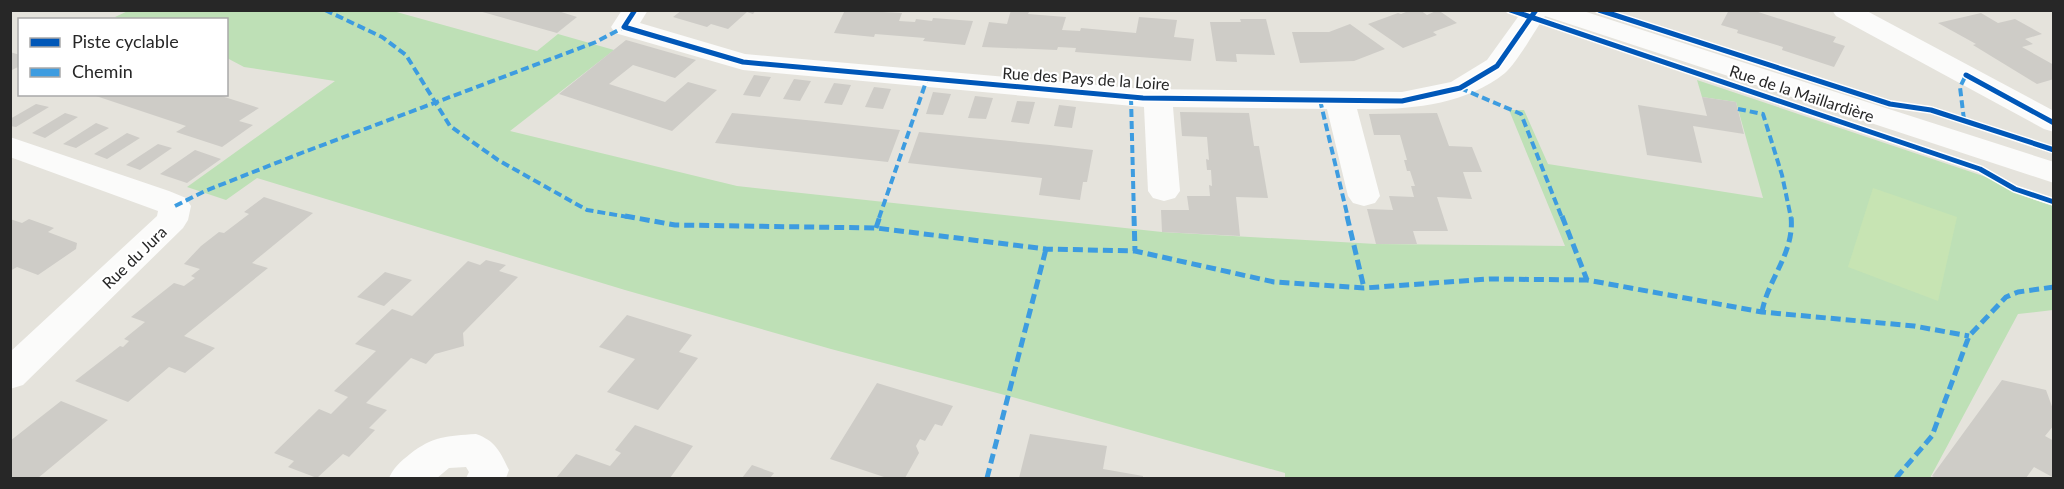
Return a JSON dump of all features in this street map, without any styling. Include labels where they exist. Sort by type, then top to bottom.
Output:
[{"type":"street","name":"Rue des Pays de la Loire","points":[[635,10],[624,27],[743,62],[1158,98],[1340,101],[1402,101],[1461,88],[1497,66],[1536,10]]},
{"type":"street","name":"Rue de la Maillardière","points":[[1552,10],[2054,173]]},
{"type":"street","points":[[1845,10],[2054,123]]},
{"type":"street","name":"Rue des Pays de la Loire","points":[[1158,98],[1164,191]]},
{"type":"street","points":[[1340,101],[1364,196]]},
{"type":"street","name":"Rue du Jura","points":[[10,146],[175,206],[172,220],[10,375]]},
{"type":"street","points":[[409,478],[440,453],[476,450],[489,470],[486,478]]},
{"type":"green space","points":[[130,10],[393,11],[537,51],[558,34],[614,50],[510,131],[737,186],[1162,232],[1376,244],[1565,246],[1509,110],[1524,110],[1548,164],[1763,198],[1736,102],[1702,97],[1697,80],[1998,181],[2024,196],[2053,206],[2053,310],[2018,314],[1930,478],[1285,478],[1285,473],[831,349],[625,290],[257,178],[226,200],[187,187],[335,81],[244,67],[228,59],[228,18],[115,17]]},
{"type":"green space","points":[[1873,188],[1957,217],[1938,301],[1848,267]]},
{"type":"building","points":[[555,10],[577,17],[557,33],[479,11]]},
{"type":"building","points":[[682,10],[756,10],[753,14],[747,12],[728,29],[711,24],[707,27],[673,17]]},
{"type":"building","points":[[845,10],[902,13],[899,21],[915,22],[916,19],[932,21],[933,18],[973,21],[965,45],[923,41],[925,38],[834,33]]},
{"type":"building","points":[[1011,10],[1030,10],[1028,14],[1066,17],[1062,30],[1080,31],[1081,28],[1136,33],[1139,17],[1177,20],[1174,37],[1194,39],[1191,61],[1075,52],[1076,48],[1058,47],[1057,50],[982,47],[989,22],[1007,24]]},
{"type":"building","points":[[1411,10],[1420,10],[1427,15],[1438,10],[1457,23],[1433,32],[1437,35],[1403,48],[1368,24]]},
{"type":"building","points":[[1729,10],[1748,12],[1752,10],[1836,37],[1833,42],[1845,46],[1834,67],[1782,50],[1783,47],[1737,33],[1738,30],[1721,25]]},
{"type":"building","points":[[1981,13],[1998,23],[2015,19],[2042,34],[2025,39],[2033,44],[2022,47],[2054,65],[2054,79],[2037,84],[1973,45],[1976,44],[1938,23]]},
{"type":"building","points":[[1240,19],[1266,19],[1275,55],[1236,54],[1237,62],[1216,61],[1210,22],[1241,22]]},
{"type":"building","points":[[1350,24],[1385,49],[1354,61],[1300,63],[1292,32],[1329,32]]},
{"type":"building","points":[[626,40],[696,60],[675,78],[633,65],[609,84],[665,102],[688,82],[717,90],[672,131],[559,94]]},
{"type":"building","points":[[10,52],[18,54],[18,67],[12,70]]},
{"type":"building","points":[[754,75],[771,77],[760,97],[743,95]]},
{"type":"building","points":[[794,79],[811,81],[800,101],[783,99]]},
{"type":"building","points":[[834,83],[851,85],[842,105],[824,103]]},
{"type":"building","points":[[874,87],[891,89],[883,109],[865,107]]},
{"type":"building","points":[[933,92],[951,94],[943,115],[926,114]]},
{"type":"building","points":[[96,96],[221,96],[259,108],[239,121],[253,125],[222,147],[176,132],[186,126]]},
{"type":"building","points":[[975,96],[993,98],[986,119],[968,118]]},
{"type":"building","points":[[1702,97],[1736,102],[1744,134],[1693,126],[1702,163],[1647,155],[1638,105],[1707,116]]},
{"type":"building","points":[[1017,101],[1035,102],[1029,124],[1011,122]]},
{"type":"building","points":[[36,104],[49,107],[16,127],[10,126],[10,119]]},
{"type":"building","points":[[1059,105],[1076,107],[1072,128],[1054,126]]},
{"type":"building","points":[[1180,112],[1249,113],[1254,146],[1259,146],[1268,198],[1236,197],[1240,236],[1162,232],[1161,210],[1189,210],[1187,196],[1210,196],[1209,185],[1212,186],[1211,170],[1207,170],[1206,159],[1209,160],[1207,137],[1182,136]]},
{"type":"building","points":[[65,113],[78,117],[45,138],[32,133]]},
{"type":"building","points":[[732,113],[900,130],[888,162],[715,143]]},
{"type":"building","points":[[1437,113],[1449,146],[1472,147],[1482,172],[1463,172],[1472,199],[1437,197],[1448,231],[1413,231],[1417,244],[1376,244],[1367,209],[1393,210],[1389,196],[1414,197],[1411,186],[1415,186],[1410,171],[1407,171],[1404,160],[1407,160],[1400,135],[1374,135],[1369,114]]},
{"type":"building","points":[[96,123],[109,128],[76,148],[63,144]]},
{"type":"building","points":[[919,132],[1093,150],[1087,182],[1083,182],[1080,200],[1039,195],[1042,178],[908,163]]},
{"type":"building","points":[[127,133],[140,138],[107,159],[94,154]]},
{"type":"building","points":[[158,144],[172,148],[140,170],[126,165]]},
{"type":"building","points":[[195,150],[221,159],[187,183],[160,174]]},
{"type":"building","points":[[264,197],[313,213],[252,263],[268,268],[184,336],[215,348],[185,373],[169,367],[128,402],[75,381],[120,346],[123,347],[129,341],[124,339],[145,322],[131,317],[174,283],[184,286],[195,278],[191,276],[200,269],[184,264],[201,246],[219,232],[224,233],[249,214],[244,212]]},
{"type":"building","points":[[10,219],[22,223],[29,219],[54,228],[48,232],[77,243],[76,249],[38,275],[17,267],[10,271]]},
{"type":"building","points":[[486,260],[506,265],[499,271],[518,277],[463,333],[464,346],[435,354],[426,364],[411,358],[366,403],[387,410],[369,428],[375,430],[349,457],[343,454],[317,478],[288,467],[294,461],[274,453],[319,409],[331,414],[348,397],[334,391],[376,351],[355,344],[392,309],[412,316],[468,261],[480,265]]},
{"type":"building","points":[[385,272],[412,280],[384,306],[357,297]]},
{"type":"building","points":[[627,315],[692,335],[679,352],[698,358],[658,410],[607,392],[635,359],[599,347]]},
{"type":"building","points":[[2002,380],[2046,390],[2054,412],[2054,425],[2045,436],[2054,441],[2054,478],[2034,467],[2026,478],[1936,478],[1932,476]]},
{"type":"building","points":[[877,383],[953,406],[942,426],[935,424],[925,441],[920,439],[916,446],[919,453],[905,478],[887,478],[830,459]]},
{"type":"building","points":[[61,401],[108,420],[38,478],[10,478],[10,441]]},
{"type":"building","points":[[635,425],[693,446],[670,478],[556,478],[576,454],[610,466],[621,453],[615,450]]},
{"type":"building","points":[[1030,434],[1107,446],[1103,469],[1143,476],[1143,478],[1019,478]]},
{"type":"building","points":[[752,465],[774,473],[770,478],[742,478]]},
{"type":"marked path","points":[[325,10],[382,37],[406,55],[450,126],[498,160],[587,210],[675,225],[876,228],[1046,249],[1135,251],[1274,282],[1364,288],[1489,279],[1587,280],[1762,312],[1914,326],[1969,336]]},
{"type":"marked path","points":[[175,206],[205,191],[304,152],[596,42],[624,27]]},
{"type":"marked path","points":[[1964,120],[1960,87],[1966,75]]},
{"type":"marked path","points":[[876,228],[927,79]]},
{"type":"marked path","points":[[1460,88],[1521,114],[1587,280]]},
{"type":"marked path","points":[[1131,97],[1135,251]]},
{"type":"marked path","points":[[1320,100],[1364,288]]},
{"type":"marked path","points":[[1738,109],[1763,114],[1790,208],[1789,246],[1767,293],[1762,312]]},
{"type":"marked path","points":[[987,478],[1046,249]]},
{"type":"marked path","points":[[1896,478],[1932,436],[1969,336],[2006,297],[2018,292],[2054,287]]},
{"type":"cycle path","points":[[635,10],[624,27],[743,62],[1143,98],[1402,101],[1460,88],[1497,66],[1536,10]]},
{"type":"cycle path","points":[[1510,10],[1980,169],[2015,189],[2054,202]]},
{"type":"cycle path","points":[[1599,10],[1890,104],[1931,110],[2054,150]]},
{"type":"cycle path","points":[[1966,75],[2054,123]]}]
